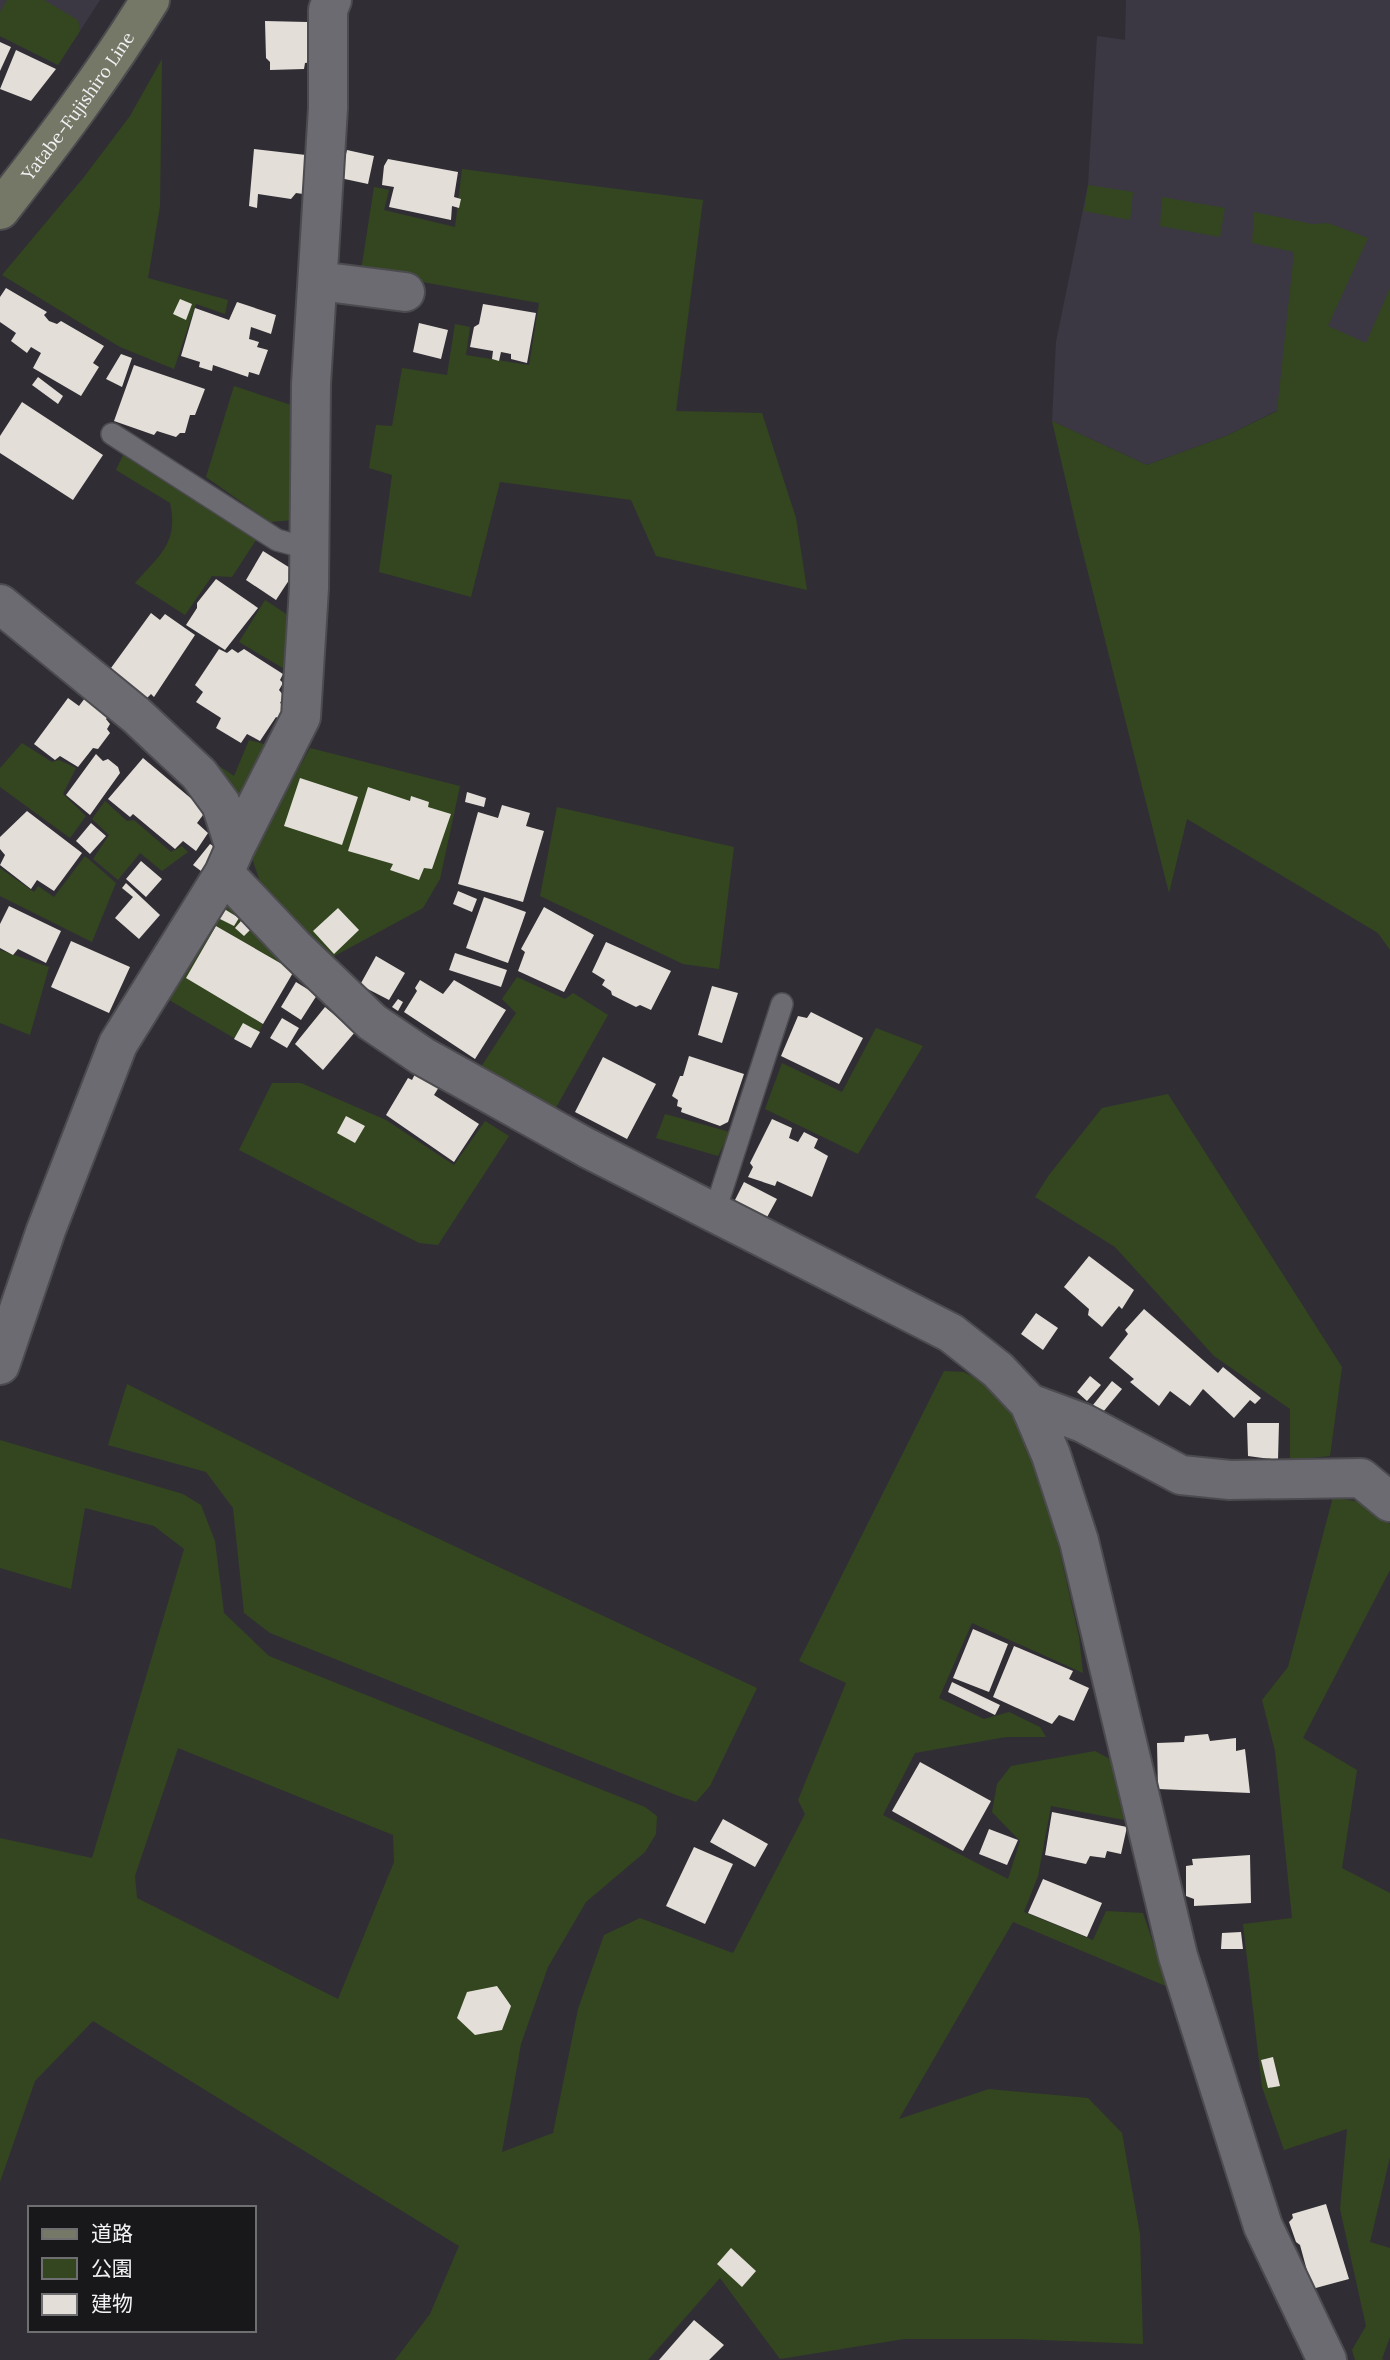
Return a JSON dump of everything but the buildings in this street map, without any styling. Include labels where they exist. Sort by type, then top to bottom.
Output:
[{"type":"main road","name":"Yatabe-Fujishiro Line","points":[[0,210],[80,104],[150,0]]},
{"type":"street","points":[[0,1366],[46,1230],[118,1044],[230,861],[301,717],[310,549],[311,384],[328,108],[328,3]]},
{"type":"street","points":[[319,281],[405,292]]},
{"type":"street","points":[[0,604],[136,715],[199,775],[221,804],[230,861],[296,950],[372,1022],[475,1088],[714,1214],[951,1333],[999,1370],[1029,1403],[1051,1455],[1079,1541],[1178,1956],[1222,2098],[1262,2226],[1327,2360]]},
{"type":"street","points":[[1029,1403],[1083,1423],[1181,1475],[1230,1480],[1361,1478],[1390,1502]]},
{"type":"lane","points":[[112,434],[277,540],[310,549]]},
{"type":"lane","points":[[714,1214],[782,1004]]},
{"type":"shaded area","points":[[0,0],[100,0],[58,65],[0,36]]},
{"type":"shaded area","points":[[1126,0],[1390,0],[1390,368],[1308,395],[1226,436],[1147,465],[1052,421],[1056,342],[1088,185],[1097,36],[1125,40]]},
{"type":"green space","points":[[7,0],[44,0],[78,20],[80,31],[58,65],[0,36],[0,12]]},
{"type":"green space","points":[[162,59],[160,206],[148,278],[228,300],[225,314],[196,304],[174,369],[120,347],[2,275],[84,177],[130,116]]},
{"type":"green space","points":[[462,169],[703,200],[676,411],[762,413],[796,518],[807,590],[656,556],[631,500],[500,482],[471,597],[379,572],[392,475],[369,468],[376,425],[392,426],[402,368],[447,375],[455,324],[470,327],[466,355],[529,365],[539,303],[361,271],[374,187],[389,190],[384,210],[455,227]]},
{"type":"green space","points":[[1088,185],[1133,192],[1130,220],[1084,211]]},
{"type":"green space","points":[[1162,197],[1225,208],[1220,237],[1160,226]]},
{"type":"green space","points":[[1254,212],[1312,224],[1328,223],[1368,238],[1328,326],[1366,343],[1390,288],[1390,950],[1378,933],[1187,819],[1169,893],[1052,421],[1147,465],[1226,436],[1277,411],[1294,252],[1252,243]]},
{"type":"green space","points":[[234,386],[297,407],[294,520],[270,522],[206,477]]},
{"type":"green space","points":[[123,455],[256,540],[232,577],[212,576],[185,615],[135,583],[165,548],[172,529],[172,517],[170,503],[116,470]]},
{"type":"green space","points":[[265,600],[291,617],[288,671],[239,642]]},
{"type":"green space","points":[[249,740],[271,746],[244,794],[234,800],[209,759],[234,776]]},
{"type":"green space","points":[[22,743],[52,762],[59,760],[76,768],[63,794],[86,816],[70,838],[0,787],[0,768]]},
{"type":"green space","points":[[310,748],[460,786],[440,879],[423,908],[329,959],[262,888],[251,855]]},
{"type":"green space","points":[[105,801],[127,821],[134,820],[171,852],[182,846],[188,852],[162,871],[140,853],[118,880],[93,859],[109,835],[92,819]]},
{"type":"green space","points":[[557,807],[734,847],[719,969],[683,964],[540,896]]},
{"type":"green space","points":[[85,856],[116,883],[92,942],[0,896],[0,868],[34,892],[38,886],[54,897]]},
{"type":"green space","points":[[224,903],[298,968],[294,971],[216,926],[187,978],[263,1024],[251,1048],[164,997]]},
{"type":"green space","points":[[0,950],[49,967],[30,1035],[0,1023]]},
{"type":"green space","points":[[517,977],[565,999],[573,993],[608,1015],[553,1113],[479,1070],[516,1013],[502,999]]},
{"type":"green space","points":[[876,1028],[923,1046],[858,1154],[765,1109],[782,1063],[842,1092]]},
{"type":"green space","points":[[272,1083],[301,1083],[386,1120],[454,1165],[485,1121],[509,1136],[438,1245],[419,1243],[239,1150]]},
{"type":"green space","points":[[1168,1094],[1342,1367],[1330,1456],[1290,1460],[1290,1409],[1214,1356],[1115,1247],[1035,1197],[1102,1108]]},
{"type":"green space","points":[[665,1114],[730,1132],[718,1156],[656,1138]]},
{"type":"green space","points":[[944,1371],[964,1372],[999,1391],[1034,1445],[1079,1637],[1083,1673],[972,1623],[939,1698],[984,1719],[1009,1712],[1040,1727],[1046,1737],[1006,1737],[915,1753],[883,1815],[1008,1879],[1020,1841],[992,1812],[997,1784],[1011,1766],[1095,1751],[1110,1759],[1124,1820],[1051,1806],[1038,1876],[1024,1912],[1093,1940],[1106,1911],[1143,1913],[1168,1987],[1013,1922],[899,2119],[989,2089],[1088,2098],[1122,2133],[1140,2234],[1143,2344],[1018,2339],[904,2339],[780,2359],[720,2278],[648,2360],[395,2360],[430,2314],[459,2246],[93,2021],[35,2081],[0,2182],[0,1838],[92,1858],[184,1549],[154,1526],[85,1508],[71,1589],[0,1568],[0,1440],[183,1494],[201,1505],[215,1541],[224,1613],[269,1656],[645,1807],[657,1816],[656,1834],[645,1852],[586,1902],[548,1967],[521,2044],[502,2152],[553,2133],[578,2009],[604,1935],[640,1918],[733,1953],[805,1814],[798,1800],[846,1683],[799,1661]],"holes":[[[178,1748],[393,1835],[394,1862],[338,1999],[137,1898],[135,1876]]]},
{"type":"green space","points":[[127,1384],[356,1500],[757,1688],[710,1786],[696,1802],[270,1633],[244,1613],[233,1508],[206,1472],[108,1445]]},
{"type":"green space","points":[[1333,1497],[1360,1502],[1390,1524],[1390,1570],[1303,1738],[1357,1770],[1342,1868],[1390,1893],[1390,2157],[1370,2242],[1390,2248],[1390,2337],[1382,2359],[1384,2360],[1355,2360],[1352,2350],[1366,2326],[1340,2209],[1347,2129],[1284,2150],[1262,2087],[1243,1924],[1292,1918],[1275,1751],[1262,1700],[1288,1667]]}]
